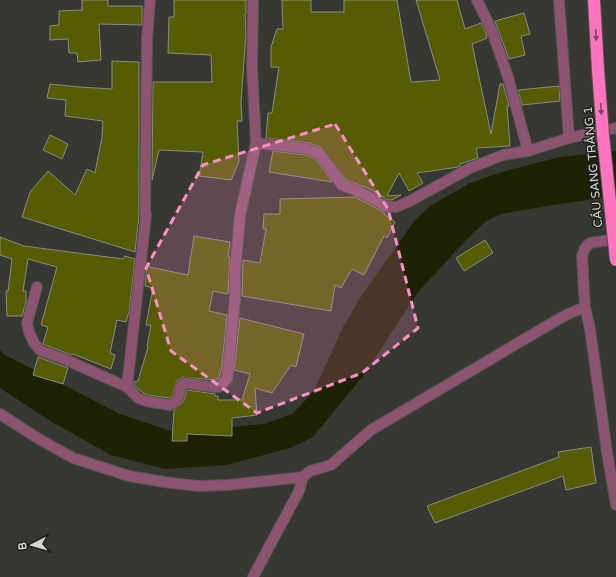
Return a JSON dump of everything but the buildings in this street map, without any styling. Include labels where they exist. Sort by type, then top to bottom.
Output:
[{"type":"highway","name":"CẦU SANG TRẮNG 1","points":[[594,0],[603,135],[616,260]]},
{"type":"street","points":[[127,387],[146,215],[147,39],[150,0]]},
{"type":"street","points":[[37,287],[27,323],[34,343],[42,351],[62,358],[127,387],[138,398],[146,402],[170,405],[177,401],[182,384],[185,383],[219,387],[227,379],[235,299],[235,273],[240,215],[256,143],[252,68],[253,0]]},
{"type":"street","points":[[477,0],[496,43],[508,77],[528,151]]},
{"type":"street","points":[[559,0],[569,138]]},
{"type":"street","points":[[256,143],[308,149],[320,154],[342,185],[358,191],[386,206],[396,207],[410,202],[470,168],[503,155],[528,151],[569,138],[616,128]]},
{"type":"street","points":[[616,239],[590,243],[582,256],[584,308],[590,329],[616,505]]},
{"type":"street","points":[[0,414],[39,439],[73,458],[129,476],[198,486],[228,485],[306,474],[331,465],[371,430],[545,327],[568,314],[584,308]]},
{"type":"street","points":[[253,577],[306,474]]},
{"type":"highlighted area","points":[[335,124],[388,209],[418,328],[362,373],[257,413],[171,351],[146,268],[203,165]]},
{"type":"shaded area","points":[[616,151],[616,196],[501,214],[485,222],[467,239],[419,291],[363,376],[313,437],[293,447],[227,465],[165,469],[111,455],[52,422],[0,388],[0,349],[3,354],[120,414],[174,432],[264,424],[292,414],[314,391],[343,327],[362,295],[415,220],[430,206],[470,183],[502,172],[560,157]]}]
